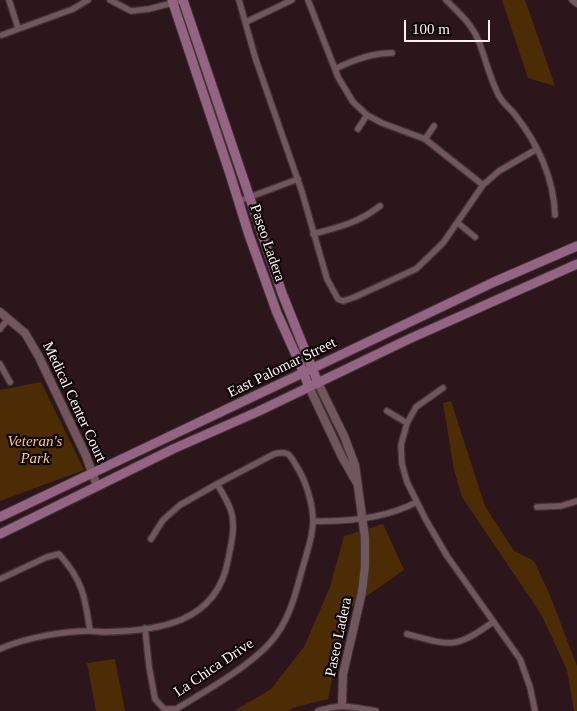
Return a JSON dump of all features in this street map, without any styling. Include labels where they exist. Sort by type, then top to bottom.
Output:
[{"type":"main road","name":"Paseo Ladera","points":[[179,1],[282,293],[314,368],[318,383]]},
{"type":"main road","name":"Paseo Ladera","points":[[179,1],[249,235],[271,297],[308,387]]},
{"type":"main road","name":"East Palomar Street","points":[[0,517],[494,282],[577,246]]},
{"type":"main road","name":"East Palomar Street","points":[[0,534],[97,486],[409,339],[577,264]]},
{"type":"street","points":[[9,0],[18,28]]},
{"type":"street","points":[[2,35],[73,9],[88,0]]},
{"type":"street","points":[[110,0],[131,11],[149,10],[179,1]]},
{"type":"street","points":[[239,0],[255,57],[298,179],[326,279],[338,300],[343,301],[355,297],[416,269],[443,243],[484,185],[499,171],[537,148]]},
{"type":"street","points":[[246,22],[292,0]]},
{"type":"street","points":[[308,0],[338,77],[353,102],[367,115],[425,138],[484,185]]},
{"type":"street","points":[[446,0],[468,22],[479,41],[500,98],[516,115],[537,148],[552,189],[555,215]]},
{"type":"street","points":[[572,0],[577,4]]},
{"type":"street","points":[[335,68],[360,58],[380,53],[392,53]]},
{"type":"street","points":[[358,128],[367,115]]},
{"type":"street","points":[[425,138],[434,126]]},
{"type":"street","points":[[238,201],[298,179]]},
{"type":"street","points":[[313,234],[364,218],[380,206]]},
{"type":"street","points":[[458,223],[475,237]]},
{"type":"street","name":"Medical Center Court","points":[[0,312],[25,333],[40,357],[86,456],[97,486]]},
{"type":"street","points":[[0,329],[8,319]]},
{"type":"street","points":[[0,364],[10,382]]},
{"type":"street","name":"Paseo Ladera","points":[[318,383],[344,436],[355,465],[365,538],[364,584],[343,674],[342,705]]},
{"type":"street","name":"Paseo Ladera","points":[[308,387],[357,485]]},
{"type":"street","points":[[443,388],[416,407],[407,423],[401,445],[402,464],[407,482],[447,556],[520,659],[530,687],[535,711]]},
{"type":"street","points":[[388,411],[407,423]]},
{"type":"street","name":"La Chica Drive","points":[[145,628],[155,699],[164,709],[176,709],[249,662],[266,648],[286,619],[310,540],[313,521],[310,501],[299,470],[290,454],[283,452],[274,454],[217,484]]},
{"type":"street","points":[[0,649],[30,639],[90,631],[104,632],[145,628],[174,623],[188,618],[205,604],[219,586],[227,565],[232,524],[231,511],[217,484],[169,514],[163,520],[151,540]]},
{"type":"street","points":[[313,521],[334,522],[386,515],[417,502]]},
{"type":"street","points":[[537,508],[561,506],[577,502]]},
{"type":"street","points":[[0,579],[47,557],[59,554],[68,563],[83,591],[90,631]]},
{"type":"street","points":[[406,634],[442,643],[458,643],[468,639],[494,622]]},
{"type":"street","points":[[318,711],[342,705],[376,711]]},
{"type":"green space","points":[[502,0],[525,0],[555,86],[528,78]]},
{"type":"green space","name":"Veteran's Park","points":[[41,382],[84,470],[0,501],[0,390]]},
{"type":"green space","points":[[451,401],[485,506],[514,551],[534,561],[549,593],[577,666],[577,711],[574,711],[567,670],[541,614],[462,497],[454,470],[443,403]]},
{"type":"green space","points":[[383,524],[404,570],[351,607],[339,648],[328,699],[292,708],[290,711],[234,711],[271,689],[304,647],[330,587],[344,536]]},
{"type":"green space","points":[[115,659],[125,711],[96,711],[87,663]]}]
